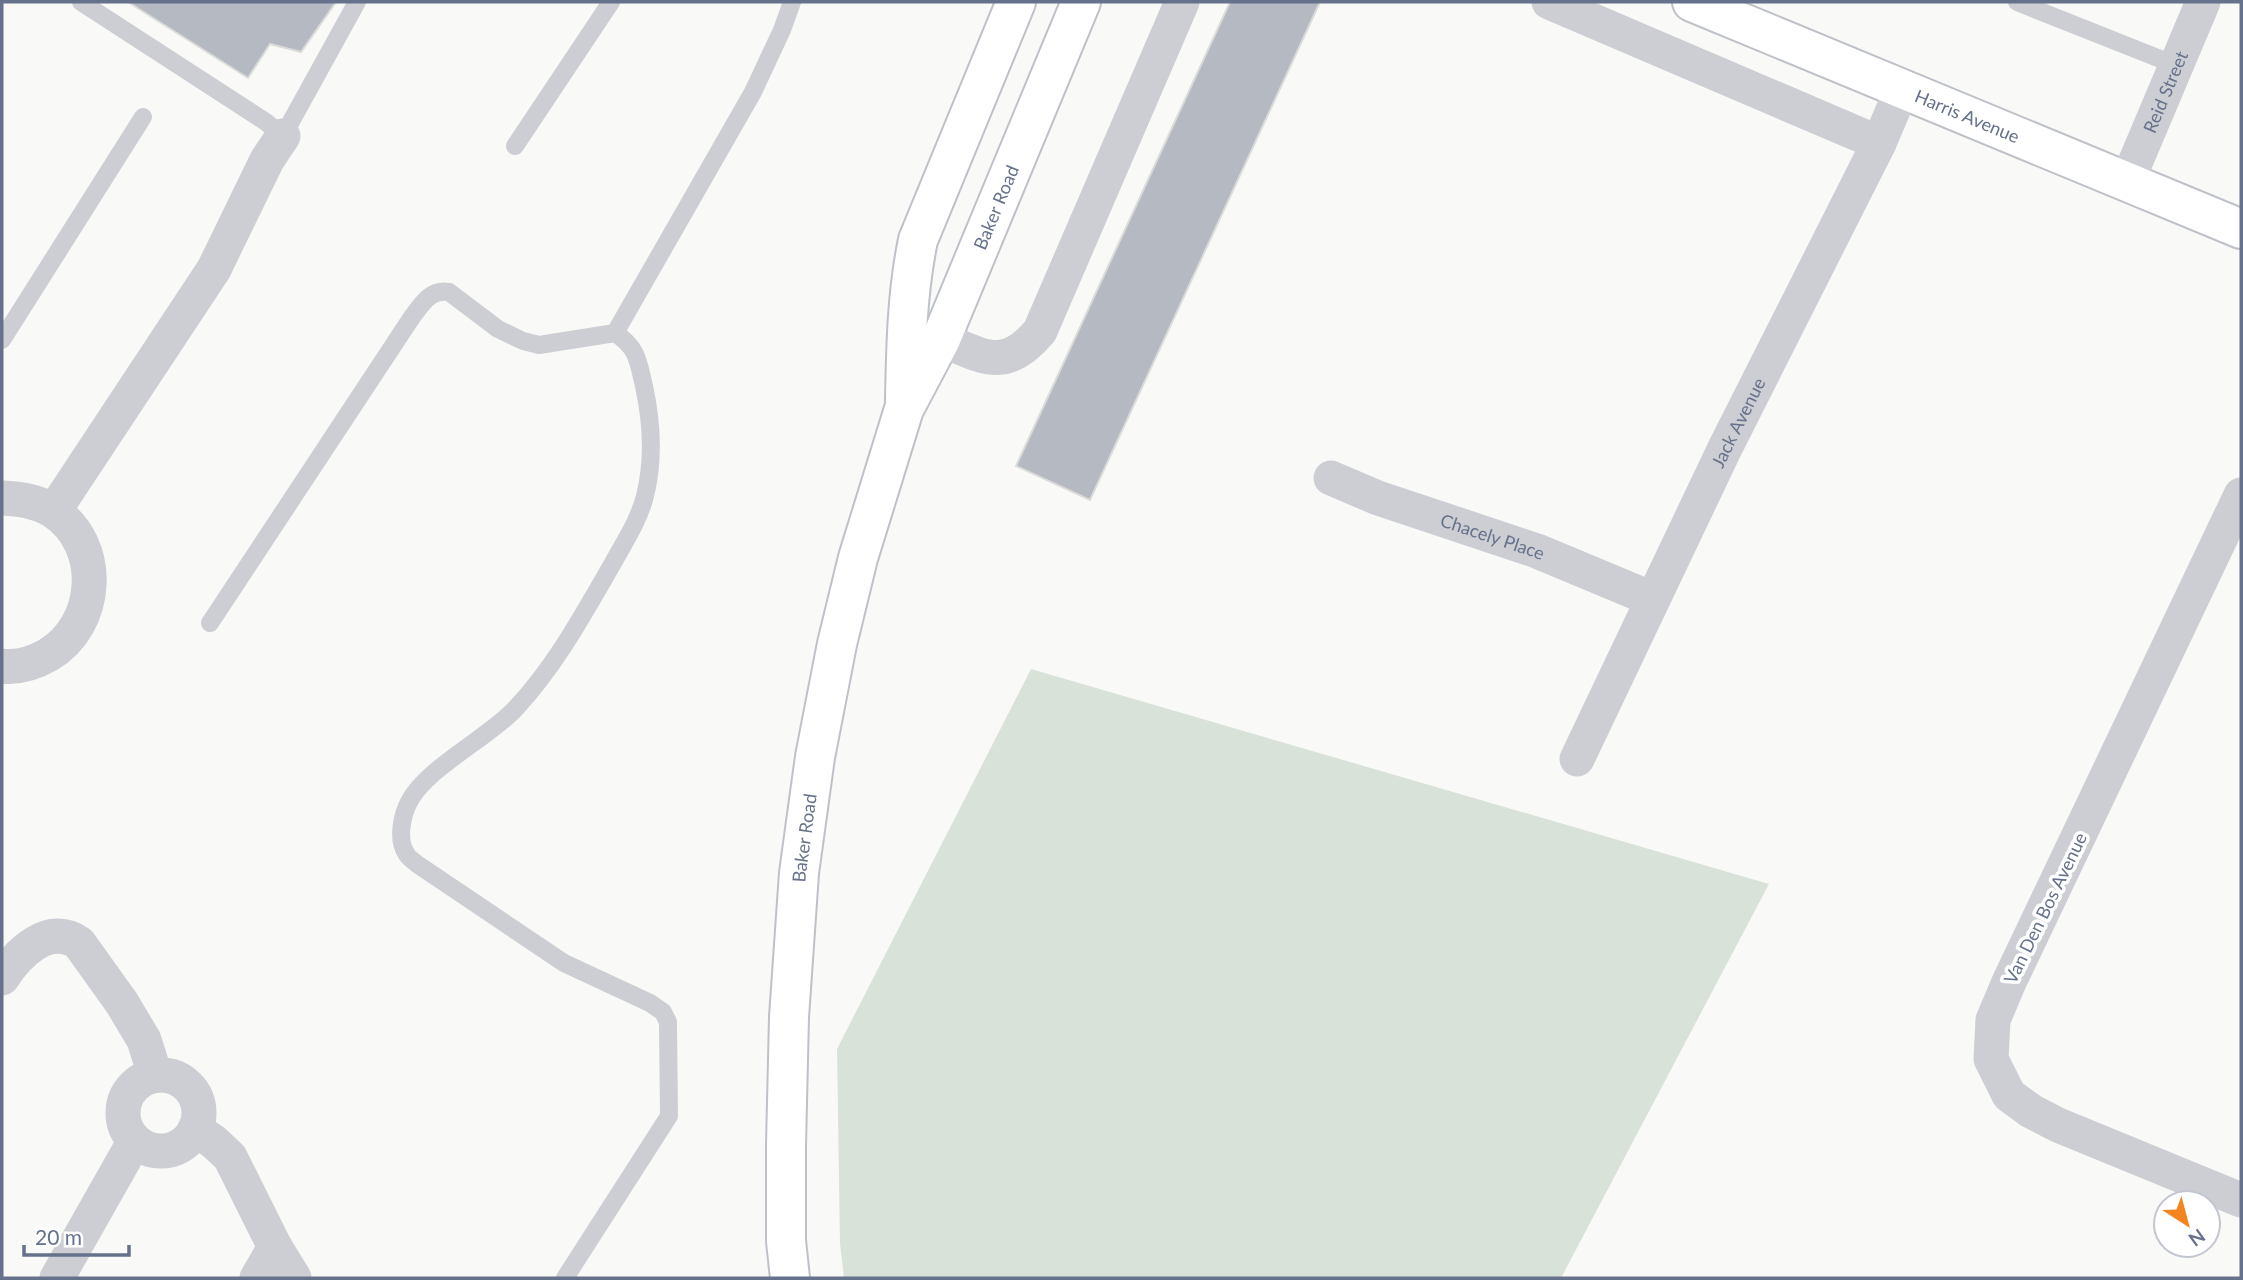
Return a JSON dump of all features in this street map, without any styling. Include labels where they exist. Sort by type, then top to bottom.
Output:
[{"type":"main road","name":"Baker Road","points":[[904,409],[910,277],[918,240],[1016,2]]},
{"type":"main road","name":"Baker Road","points":[[790,1278],[786,1241],[789,1017],[799,873],[815,757],[836,644],[858,558],[904,409],[941,339],[1081,2]]},
{"type":"main road","name":"Harris Avenue","points":[[1692,2],[2241,229]]},
{"type":"street","points":[[941,339],[988,358],[1009,356],[1027,346],[1040,331],[1182,2]]},
{"type":"street","points":[[1549,2],[1879,143]]},
{"type":"street","name":"Reid Street","points":[[2127,182],[2203,2]]},
{"type":"street","name":"Jack Avenue","points":[[1577,759],[1652,598],[1879,143],[1902,89]]},
{"type":"street","points":[[54,512],[214,269],[267,160],[283,136]]},
{"type":"street","name":"Chacely Place","points":[[1331,478],[1378,498],[1537,551],[1652,598]]},
{"type":"street","name":"Van Den Bos Avenue","points":[[2241,495],[2009,982],[1993,1020],[1991,1059],[2009,1094],[2031,1111],[2058,1125],[2241,1200]]},
{"type":"street","points":[[2,498],[26,499],[54,512],[72,530],[85,553],[91,579],[87,605],[76,629],[58,649],[35,662],[2,666]]},
{"type":"street","points":[[2,978],[8,968],[34,944],[59,935],[72,938],[79,943],[122,1003],[144,1040],[155,1075]]},
{"type":"street","points":[[155,1075],[167,1075],[180,1080],[190,1088],[196,1098],[199,1120],[195,1129],[189,1140],[170,1152],[148,1150],[134,1142],[125,1127],[122,1112],[124,1099],[131,1088],[155,1075]]},
{"type":"street","points":[[195,1129],[230,1157],[275,1247],[294,1278]]},
{"type":"street","points":[[57,1278],[134,1142]]},
{"type":"street","points":[[257,1278],[275,1247]]},
{"type":"lane","points":[[81,2],[266,122],[283,136],[357,2]]},
{"type":"lane","points":[[515,146],[611,2]]},
{"type":"lane","points":[[615,333],[753,92],[792,2]]},
{"type":"lane","points":[[2017,2],[2178,66]]},
{"type":"lane","points":[[2,340],[143,117]]},
{"type":"lane","points":[[211,623],[359,396],[429,296],[442,291],[449,292],[498,329],[539,345],[615,333],[628,341],[636,354],[648,406],[652,444],[650,473],[638,518],[578,624],[550,667],[515,710],[416,791],[409,802],[402,831],[405,853],[417,864],[564,963],[650,1003],[663,1012],[668,1021],[669,1116],[565,1278]]},
{"type":"shaded area","points":[[1031,669],[1769,884],[1561,1278],[844,1278],[840,1244],[837,1049]]},
{"type":"building","points":[[128,2],[336,2],[301,52],[270,44],[248,78]]},
{"type":"building","points":[[1230,2],[1320,2],[1090,500],[1016,466]]}]
